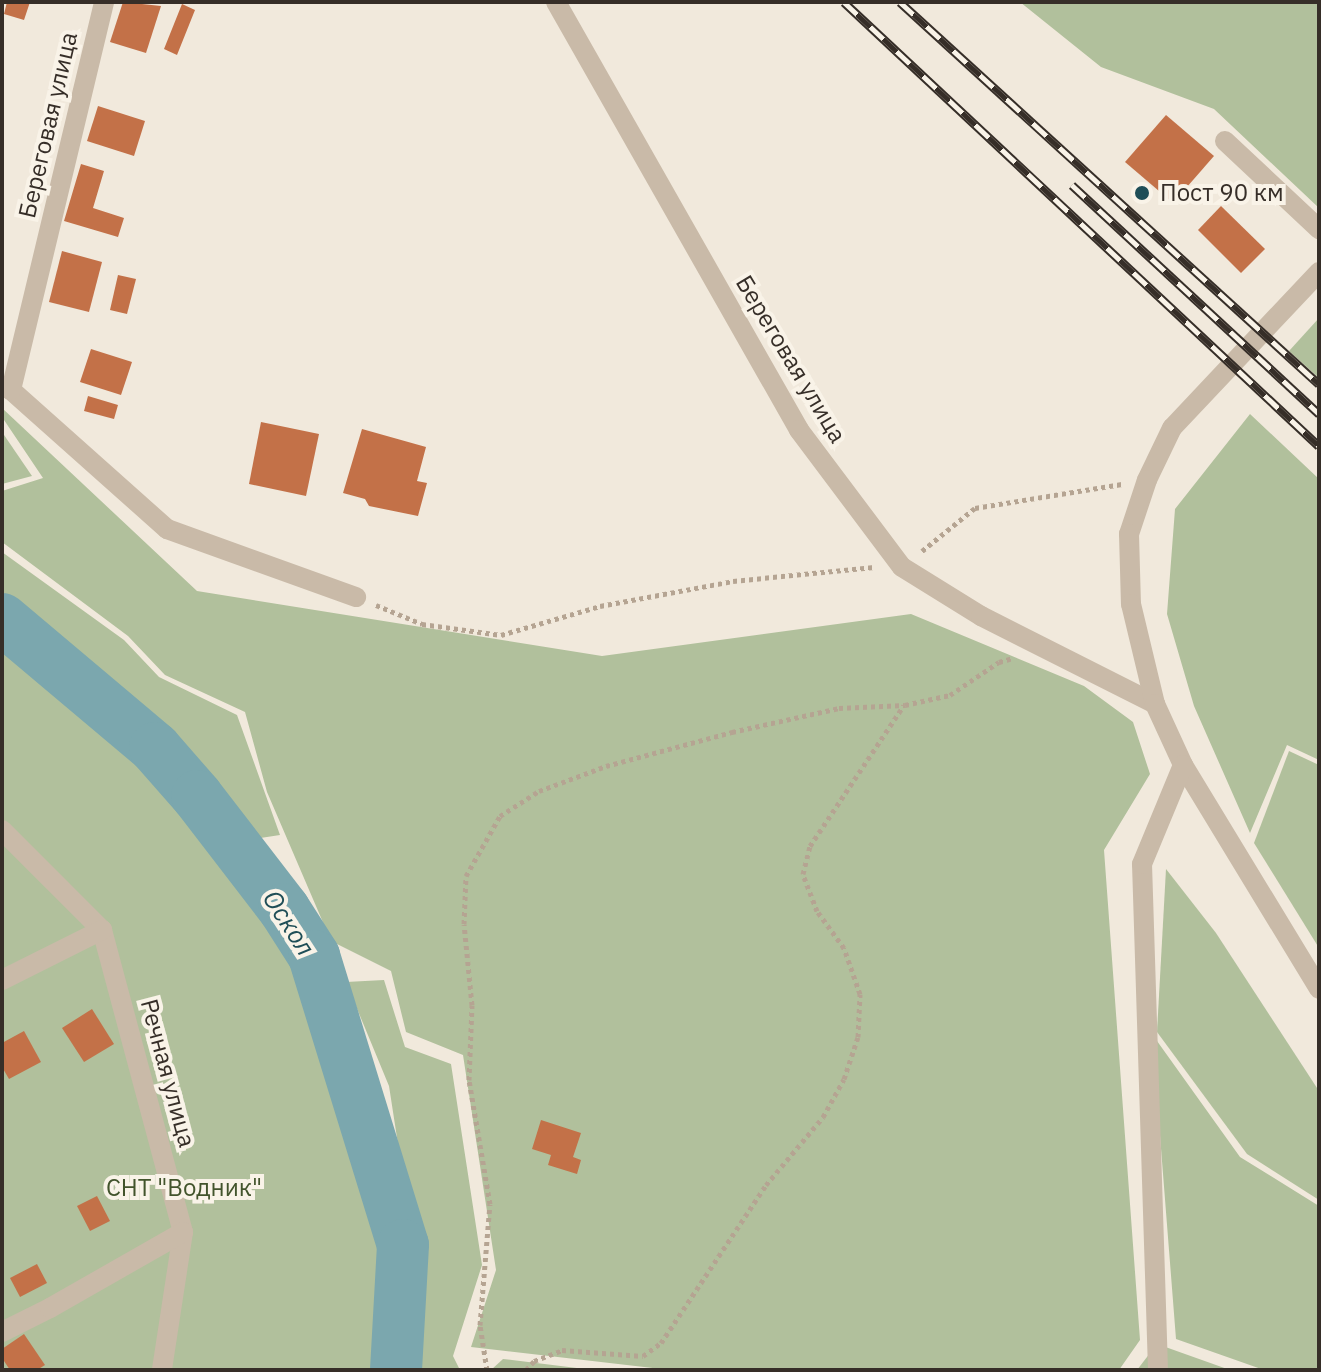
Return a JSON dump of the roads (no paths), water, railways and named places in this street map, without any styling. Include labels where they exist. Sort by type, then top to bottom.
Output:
[{"type":"street","name":"Береговая улица","points":[[7,388],[104,2]]},
{"type":"street","name":"Береговая улица","points":[[556,2],[799,430],[902,567],[981,616],[1155,704]]},
{"type":"street","points":[[1225,141],[1319,229]]},
{"type":"street","points":[[1319,272],[1172,428],[1147,480],[1129,534],[1131,604],[1155,704],[1183,765],[1319,989]]},
{"type":"street","points":[[7,388],[167,529],[356,597]]},
{"type":"street","points":[[1158,1370],[1142,864],[1183,765]]},
{"type":"street","name":"Речная улица","points":[[2,830],[102,930],[183,1232],[162,1370]]},
{"type":"street","points":[[2,980],[102,930]]},
{"type":"street","points":[[2,1332],[183,1232]]},
{"type":"waterway","name":"Оскол","points":[[2,619],[155,748],[197,796],[284,909],[314,956],[403,1245],[396,1370]]},
{"type":"railway","points":[[844,2],[1319,446]]},
{"type":"railway","points":[[900,2],[1319,384]]},
{"type":"railway","points":[[1072,185],[1319,414]]},
{"type":"place","name":"Пост 90 км","points":[[1142,193]]},
{"type":"park label","name":"СНТ \"Водник\"","points":[[184,1188]]}]
